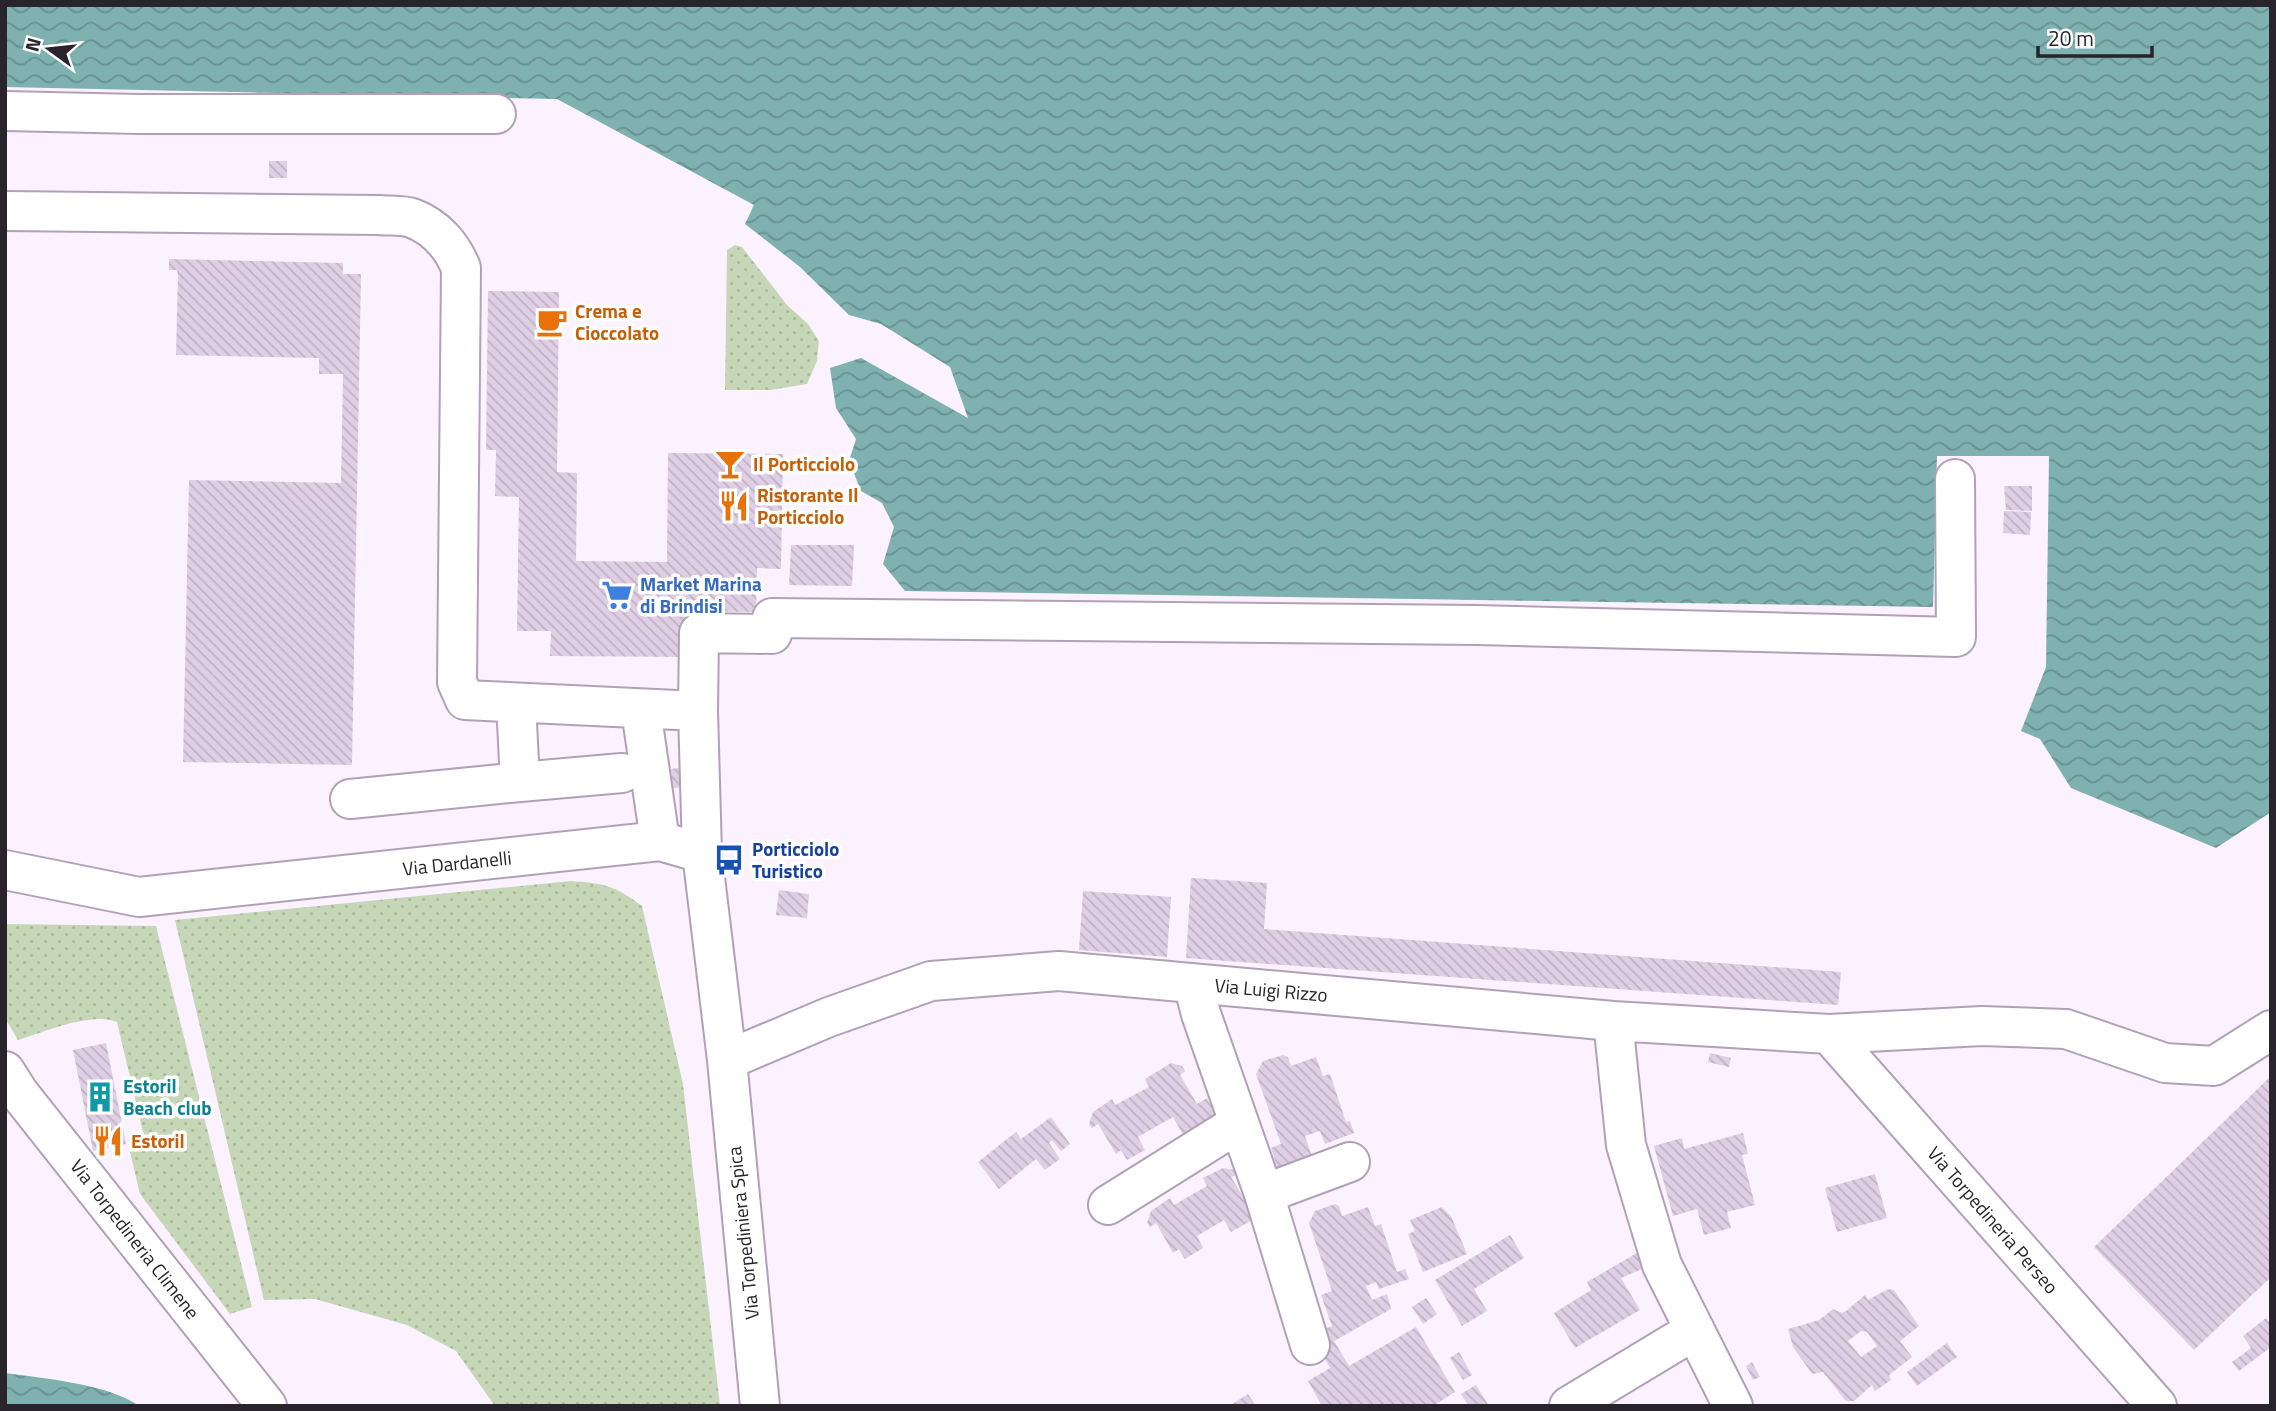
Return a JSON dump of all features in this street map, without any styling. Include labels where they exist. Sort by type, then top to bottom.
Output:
[{"type":"street","points":[[5,111],[139,114],[496,114]]},
{"type":"street","points":[[5,211],[379,215],[412,218],[439,234],[454,251],[461,268],[457,682],[465,700],[698,711]]},
{"type":"street","points":[[727,1060],[702,853],[699,633],[772,634],[772,618],[1435,624],[1956,637],[1955,479]]},
{"type":"street","points":[[516,703],[520,782]]},
{"type":"street","points":[[641,710],[660,841]]},
{"type":"street","points":[[350,799],[622,773]]},
{"type":"street","name":"Via Dardanelli","points":[[5,870],[139,897],[660,841],[702,853]]},
{"type":"street","name":"Via Luigi Rizzo","points":[[727,1060],[829,1017],[931,981],[1059,971],[1613,1021],[1829,1034],[1982,1026],[2066,1029],[2165,1063],[2214,1066],[2271,1030]]},
{"type":"street","points":[[1193,983],[1201,1014],[1264,1194],[1310,1345]]},
{"type":"street","points":[[1613,1021],[1626,1145],[1662,1265],[1733,1406]]},
{"type":"street","name":"Via Torpedineria Perseo","points":[[1829,1034],[2157,1406]]},
{"type":"street","name":"Via Torpediniera Spica","points":[[727,1060],[760,1406]]},
{"type":"street","name":"Via Torpedineria Climene","points":[[5,1071],[28,1104],[267,1406]]},
{"type":"street","points":[[1108,1205],[1239,1123]]},
{"type":"street","points":[[1264,1194],[1350,1162]]},
{"type":"street","points":[[1569,1406],[1695,1330]]},
{"type":"shaded area","points":[[735,245],[742,247],[787,305],[808,324],[819,341],[817,361],[807,384],[770,390],[725,390],[727,250]]},
{"type":"shaded area","points":[[571,881],[609,887],[642,906],[683,1084],[720,1406],[495,1406],[456,1351],[407,1325],[315,1299],[264,1300],[175,920]]},
{"type":"shaded area","points":[[5,924],[156,926],[252,1307],[230,1314],[140,1194],[130,1152],[146,1145],[117,1022],[107,1019],[82,1021],[18,1040],[5,1018]]},
{"type":"water","points":[[5,5],[2271,5],[2271,812],[2216,848],[2071,788],[2040,739],[2021,731],[2046,667],[2049,456],[1937,456],[1933,607],[905,591],[883,564],[894,527],[882,503],[861,491],[849,461],[856,439],[836,408],[830,368],[861,358],[968,418],[950,367],[881,324],[849,315],[800,267],[745,224],[754,205],[557,99],[5,87]]},
{"type":"water","points":[[5,1373],[93,1387],[126,1398],[139,1406],[5,1406]]},
{"type":"building","points":[[269,161],[287,161],[287,178],[269,178]]},
{"type":"building","points":[[169,259],[343,263],[343,274],[361,274],[352,765],[183,762],[189,480],[341,483],[343,374],[319,374],[319,358],[176,355],[178,275],[177,270],[169,270]]},
{"type":"building","points":[[488,291],[559,292],[557,472],[577,473],[576,561],[667,562],[668,453],[783,454],[781,569],[757,568],[756,612],[689,611],[688,657],[550,656],[551,631],[517,631],[519,497],[495,496],[496,450],[486,450]]},
{"type":"building","points":[[2004,486],[2032,486],[2032,511],[2006,510]]},
{"type":"building","points":[[2004,511],[2031,512],[2030,535],[2003,533]]},
{"type":"building","points":[[791,545],[854,545],[852,586],[789,585]]},
{"type":"building","points":[[688,767],[690,787],[673,788],[671,769]]},
{"type":"building","points":[[1191,878],[1267,883],[1264,929],[1841,972],[1838,1005],[1186,958]]},
{"type":"building","points":[[779,890],[809,894],[807,918],[776,915]]},
{"type":"building","points":[[1083,891],[1171,897],[1167,957],[1079,950]]},
{"type":"building","name":"Estoril Beach club","points":[[106,1043],[126,1144],[93,1151],[73,1050]]},
{"type":"building","points":[[1710,1053],[1731,1058],[1729,1067],[1708,1062]]},
{"type":"building","points":[[1283,1055],[1288,1057],[1291,1066],[1316,1057],[1323,1076],[1330,1074],[1346,1122],[1350,1121],[1354,1133],[1325,1144],[1320,1131],[1305,1136],[1313,1159],[1278,1170],[1271,1148],[1281,1144],[1256,1074],[1263,1061]]},
{"type":"building","points":[[1171,1063],[1182,1066],[1185,1071],[1180,1075],[1197,1104],[1207,1098],[1220,1122],[1184,1136],[1173,1117],[1138,1137],[1145,1150],[1127,1160],[1121,1150],[1116,1154],[1098,1124],[1092,1128],[1089,1124],[1093,1112],[1112,1099],[1115,1105],[1149,1087],[1145,1079]]},
{"type":"building","points":[[2271,1076],[2271,1277],[2194,1350],[2094,1247]]},
{"type":"building","points":[[1051,1117],[1070,1144],[1061,1151],[1052,1140],[1049,1143],[1060,1159],[1045,1170],[1036,1159],[999,1189],[978,1162],[1016,1132],[1021,1139]]},
{"type":"building","points":[[1743,1133],[1748,1154],[1742,1155],[1755,1205],[1727,1212],[1731,1228],[1704,1235],[1697,1209],[1673,1216],[1654,1146],[1682,1138],[1684,1149]]},
{"type":"building","points":[[1223,1168],[1235,1170],[1237,1175],[1231,1177],[1256,1218],[1231,1232],[1224,1220],[1197,1236],[1203,1248],[1185,1259],[1179,1249],[1173,1253],[1156,1223],[1150,1227],[1147,1223],[1151,1211],[1170,1198],[1174,1205],[1207,1186],[1203,1178]]},
{"type":"building","points":[[1875,1174],[1887,1218],[1837,1232],[1825,1188]]},
{"type":"building","points":[[1335,1204],[1339,1206],[1342,1216],[1368,1207],[1375,1226],[1381,1224],[1397,1272],[1405,1269],[1409,1279],[1379,1289],[1376,1282],[1366,1286],[1372,1300],[1387,1294],[1391,1309],[1334,1341],[1349,1366],[1416,1327],[1455,1392],[1433,1406],[1322,1406],[1308,1381],[1330,1368],[1324,1357],[1322,1330],[1332,1326],[1321,1295],[1332,1291],[1309,1223],[1315,1211]]},
{"type":"building","points":[[1442,1207],[1451,1216],[1467,1254],[1423,1272],[1408,1234],[1415,1231],[1410,1220]]},
{"type":"building","points":[[1510,1235],[1524,1258],[1474,1289],[1487,1311],[1462,1326],[1435,1280]]},
{"type":"building","points":[[1642,1250],[1649,1266],[1621,1278],[1640,1310],[1575,1348],[1554,1313],[1591,1290],[1587,1282]]},
{"type":"building","points":[[1886,1290],[1894,1290],[1919,1326],[1900,1341],[1912,1357],[1889,1375],[1891,1380],[1875,1391],[1872,1385],[1854,1401],[1845,1400],[1823,1372],[1813,1374],[1810,1371],[1793,1347],[1788,1329],[1819,1320],[1833,1309],[1842,1313],[1865,1295],[1868,1300]],"holes":[[[1861,1331],[1867,1332],[1877,1346],[1861,1357],[1848,1341]]]},
{"type":"building","points":[[1426,1298],[1437,1314],[1423,1324],[1412,1307]]},
{"type":"building","points":[[2266,1318],[2271,1324],[2271,1347],[2239,1371],[2232,1362],[2251,1348],[2243,1336]]},
{"type":"building","points":[[1947,1343],[1957,1357],[1917,1386],[1907,1372]]},
{"type":"building","points":[[1459,1352],[1472,1375],[1463,1380],[1450,1358]]},
{"type":"building","points":[[1752,1362],[1760,1377],[1753,1380],[1746,1366]]},
{"type":"building","points":[[1476,1385],[1489,1406],[1469,1406],[1461,1394]]},
{"type":"building","points":[[1248,1394],[1256,1406],[1229,1406]]},
{"type":"place","name":"Crema e Cioccolato","points":[[552,322]]},
{"type":"place","name":"Il Porticciolo","points":[[730,464]]},
{"type":"place","name":"Ristorante Il Porticciolo","points":[[734,506]]},
{"type":"place","name":"Market Marina di Brindisi","points":[[617,595]]},
{"type":"place","name":"Porticciolo Turistico","points":[[729,860]]},
{"type":"place","name":"Estoril Beach club","points":[[100,1097]]},
{"type":"place","name":"Estoril","points":[[108,1141]]}]
